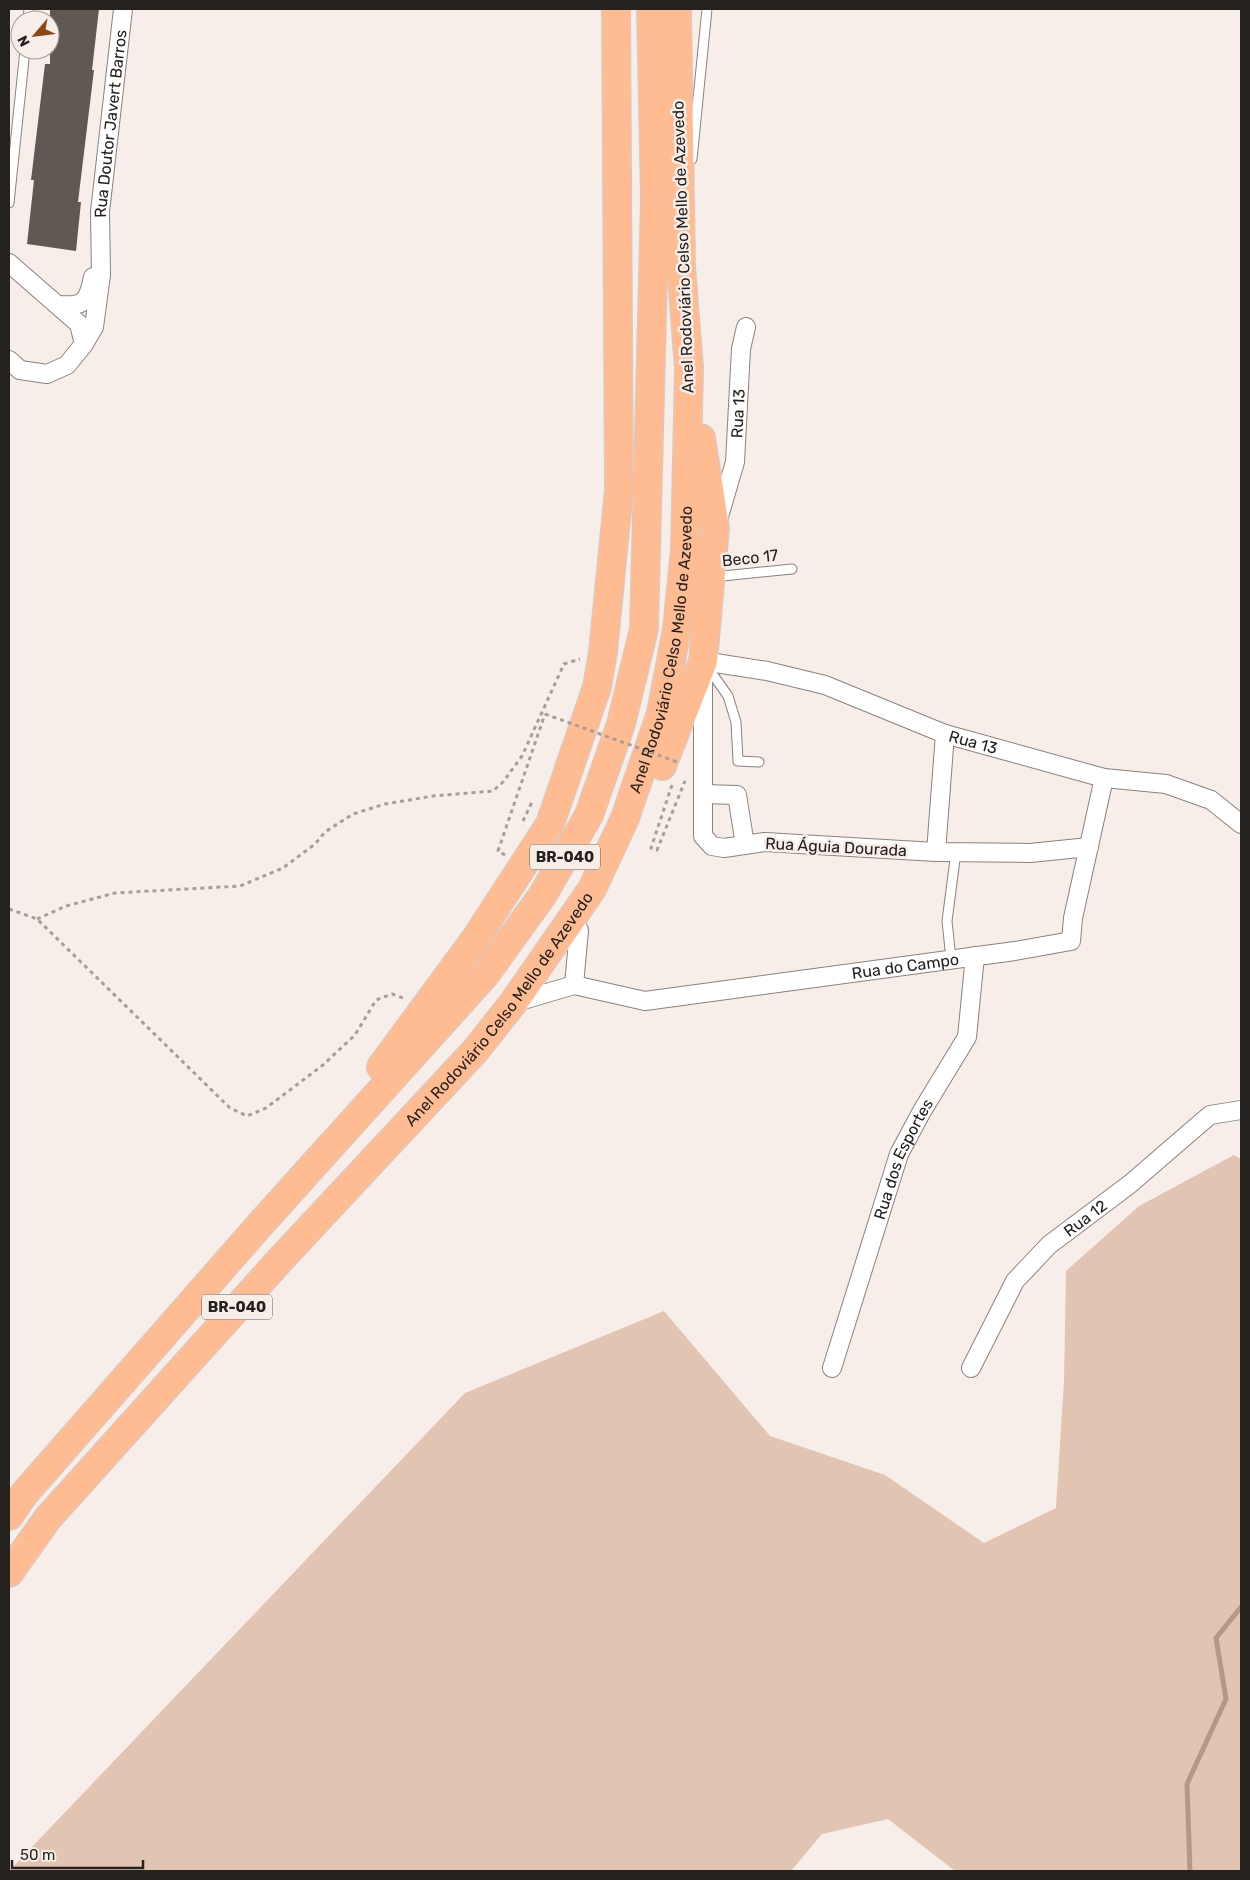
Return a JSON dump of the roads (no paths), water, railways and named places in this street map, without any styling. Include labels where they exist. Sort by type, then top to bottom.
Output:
[{"type":"highway","points":[[265,1219],[290,1173],[385,1062],[476,938],[550,824],[597,687],[603,652],[619,490],[616,9]]},
{"type":"highway","name":"Anel Rodoviário Celso Mello de Azevedo","points":[[9,1516],[24,1494],[265,1219],[485,975],[542,896],[589,815],[621,724],[644,629],[655,198],[650,9]]},
{"type":"highway","name":"Anel Rodoviário Celso Mello de Azevedo","points":[[9,1573],[48,1518],[281,1259],[475,1051],[513,1003],[592,889],[625,818],[661,713],[677,629],[685,549],[689,368],[681,266],[677,9]]},
{"type":"highway","points":[[540,964],[579,930],[616,880],[703,661],[715,528],[689,368]]},
{"type":"street","name":"Rua Doutor Javert Barros","points":[[9,360],[20,370],[47,374],[67,365],[84,344],[94,327],[101,275],[100,212],[123,9]]},
{"type":"street","name":"Rua Doutor Javert Barros","points":[[58,305],[74,306],[84,302],[89,295],[100,240]]},
{"type":"street","points":[[9,263],[80,324],[84,344]]},
{"type":"street","name":"Rua 13","points":[[715,528],[735,462],[741,350],[746,327]]},
{"type":"street","name":"Rua 13","points":[[703,661],[767,671],[825,685],[945,734],[1104,778],[1166,784],[1211,800],[1241,824]]},
{"type":"street","name":"Rua Águia Dourada","points":[[703,661],[703,836],[712,846],[724,848],[765,842],[936,852],[1030,853],[1089,847]]},
{"type":"street","points":[[936,852],[945,734]]},
{"type":"street","name":"Rua do Campo","points":[[513,1003],[574,985],[645,1001],[1071,941],[1073,918],[1104,778]]},
{"type":"street","points":[[703,794],[737,795],[745,846]]},
{"type":"street","points":[[574,985],[579,930]]},
{"type":"street","name":"Rua dos Esportes","points":[[832,1368],[899,1154],[922,1111],[967,1037],[975,956]]},
{"type":"street","name":"Rua 12","points":[[972,1368],[1015,1281],[1049,1245],[1130,1184],[1210,1115],[1241,1110]]},
{"type":"lane","points":[[691,167],[707,9]]},
{"type":"lane","points":[[9,203],[24,60]]},
{"type":"lane","points":[[681,266],[689,187]]},
{"type":"lane","name":"Beco 17","points":[[711,578],[792,569]]},
{"type":"lane","points":[[703,661],[728,696],[736,722],[738,762],[760,762]]},
{"type":"lane","points":[[951,959],[947,922],[956,852]]},
{"type":"waterway","points":[[1190,1871],[1187,1784],[1226,1699],[1216,1638],[1241,1607]]}]
